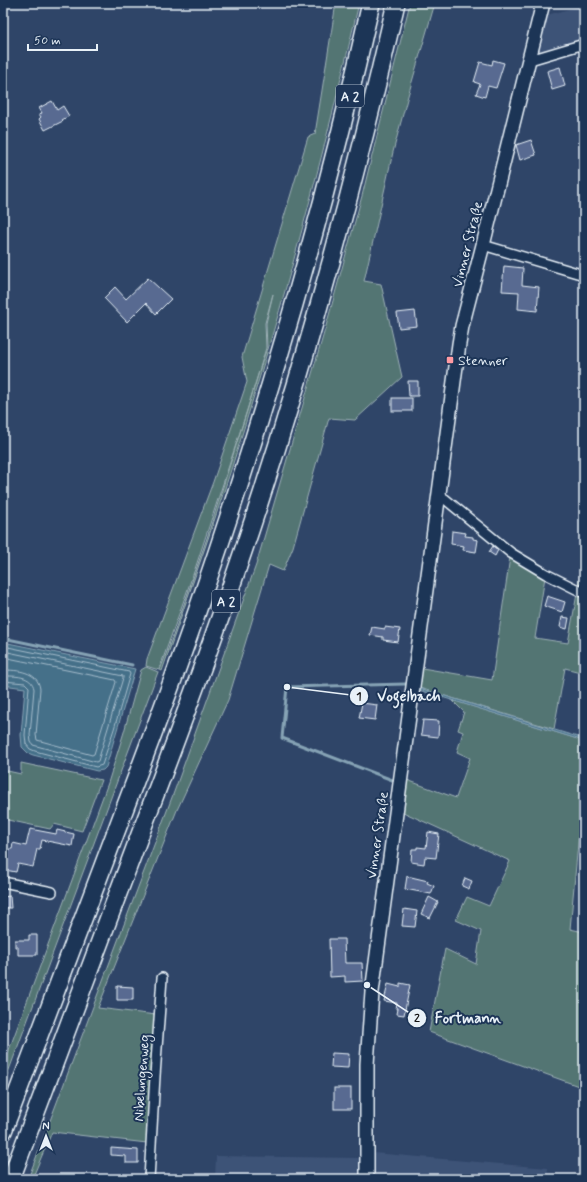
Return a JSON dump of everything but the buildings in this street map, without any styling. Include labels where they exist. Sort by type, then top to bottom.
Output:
[{"type":"highway","name":"A 2","points":[[3,1131],[175,674],[223,534],[266,399],[304,272],[336,152],[371,3]]},
{"type":"highway","name":"A 2","points":[[11,1179],[204,663],[242,555],[290,405],[331,263],[373,102],[396,3]]},
{"type":"street","name":"Vinner Straße","points":[[367,1179],[368,1064],[372,992],[462,326],[533,59],[543,3]]},
{"type":"street","points":[[533,59],[584,44]]},
{"type":"street","points":[[484,245],[584,276]]},
{"type":"street","points":[[438,496],[445,499],[510,553],[546,574],[584,593]]},
{"type":"street","points":[[3,882],[52,892]]},
{"type":"street","name":"Nibelungenweg","points":[[148,1179],[162,978]]},
{"type":"shaded area","points":[[584,5],[584,41],[537,54],[547,15]]},
{"type":"shaded area","points":[[373,1153],[548,1168],[547,1179],[373,1179]]},
{"type":"shaded area","points":[[216,1156],[359,1158],[359,1179],[215,1179]]},
{"type":"green space","points":[[336,3],[359,3],[308,209],[279,311],[218,510],[162,671],[160,670],[207,538],[242,425],[195,569],[159,670],[146,666],[147,659],[213,482],[247,382],[242,357],[308,137],[315,134]],"holes":[[[273,294],[266,323],[267,348],[253,392],[266,348],[265,323]]]},
{"type":"green space","points":[[410,3],[435,3],[393,152],[364,281],[381,284],[402,377],[355,420],[329,418],[293,547],[283,571],[269,565],[228,700],[177,810],[98,1008],[156,1015],[147,1143],[52,1132],[32,1179],[28,1179],[174,792],[256,565],[326,326],[362,196]]},
{"type":"green space","points":[[584,556],[584,588],[578,586]]},
{"type":"green space","points":[[510,557],[545,577],[535,638],[568,643],[577,594],[584,596],[584,673],[565,668],[554,729],[419,688],[422,668],[492,680]]},
{"type":"green space","points":[[146,667],[158,672],[3,1086],[3,1066],[108,783],[141,670]]},
{"type":"green space","points":[[452,700],[584,741],[584,779],[570,929],[584,932],[584,1088],[429,1032],[445,949],[476,964],[481,931],[456,920],[467,897],[489,906],[510,861],[403,812],[407,780],[456,798],[470,758],[457,752],[463,732],[458,730],[464,712]]},
{"type":"green space","points":[[21,763],[101,780],[82,831],[54,824],[50,829],[3,819],[3,770],[21,774]]},
{"type":"water","points":[[3,642],[135,669],[106,767],[103,770],[97,771],[33,755],[28,753],[22,747],[21,735],[25,688],[3,685]]},
{"type":"water","points":[[419,688],[584,739],[584,741],[419,690]]},
{"type":"waterway","points":[[3,638],[132,665]]},
{"type":"waterway","points":[[288,687],[406,684]]},
{"type":"waterway","points":[[287,687],[282,738],[395,781]]},
{"type":"place","name":"Stenner","points":[[450,360]]},
{"type":"place","name":"Vogelbach","points":[[287,687]]},
{"type":"place","name":"Fortmann","points":[[367,985]]}]
